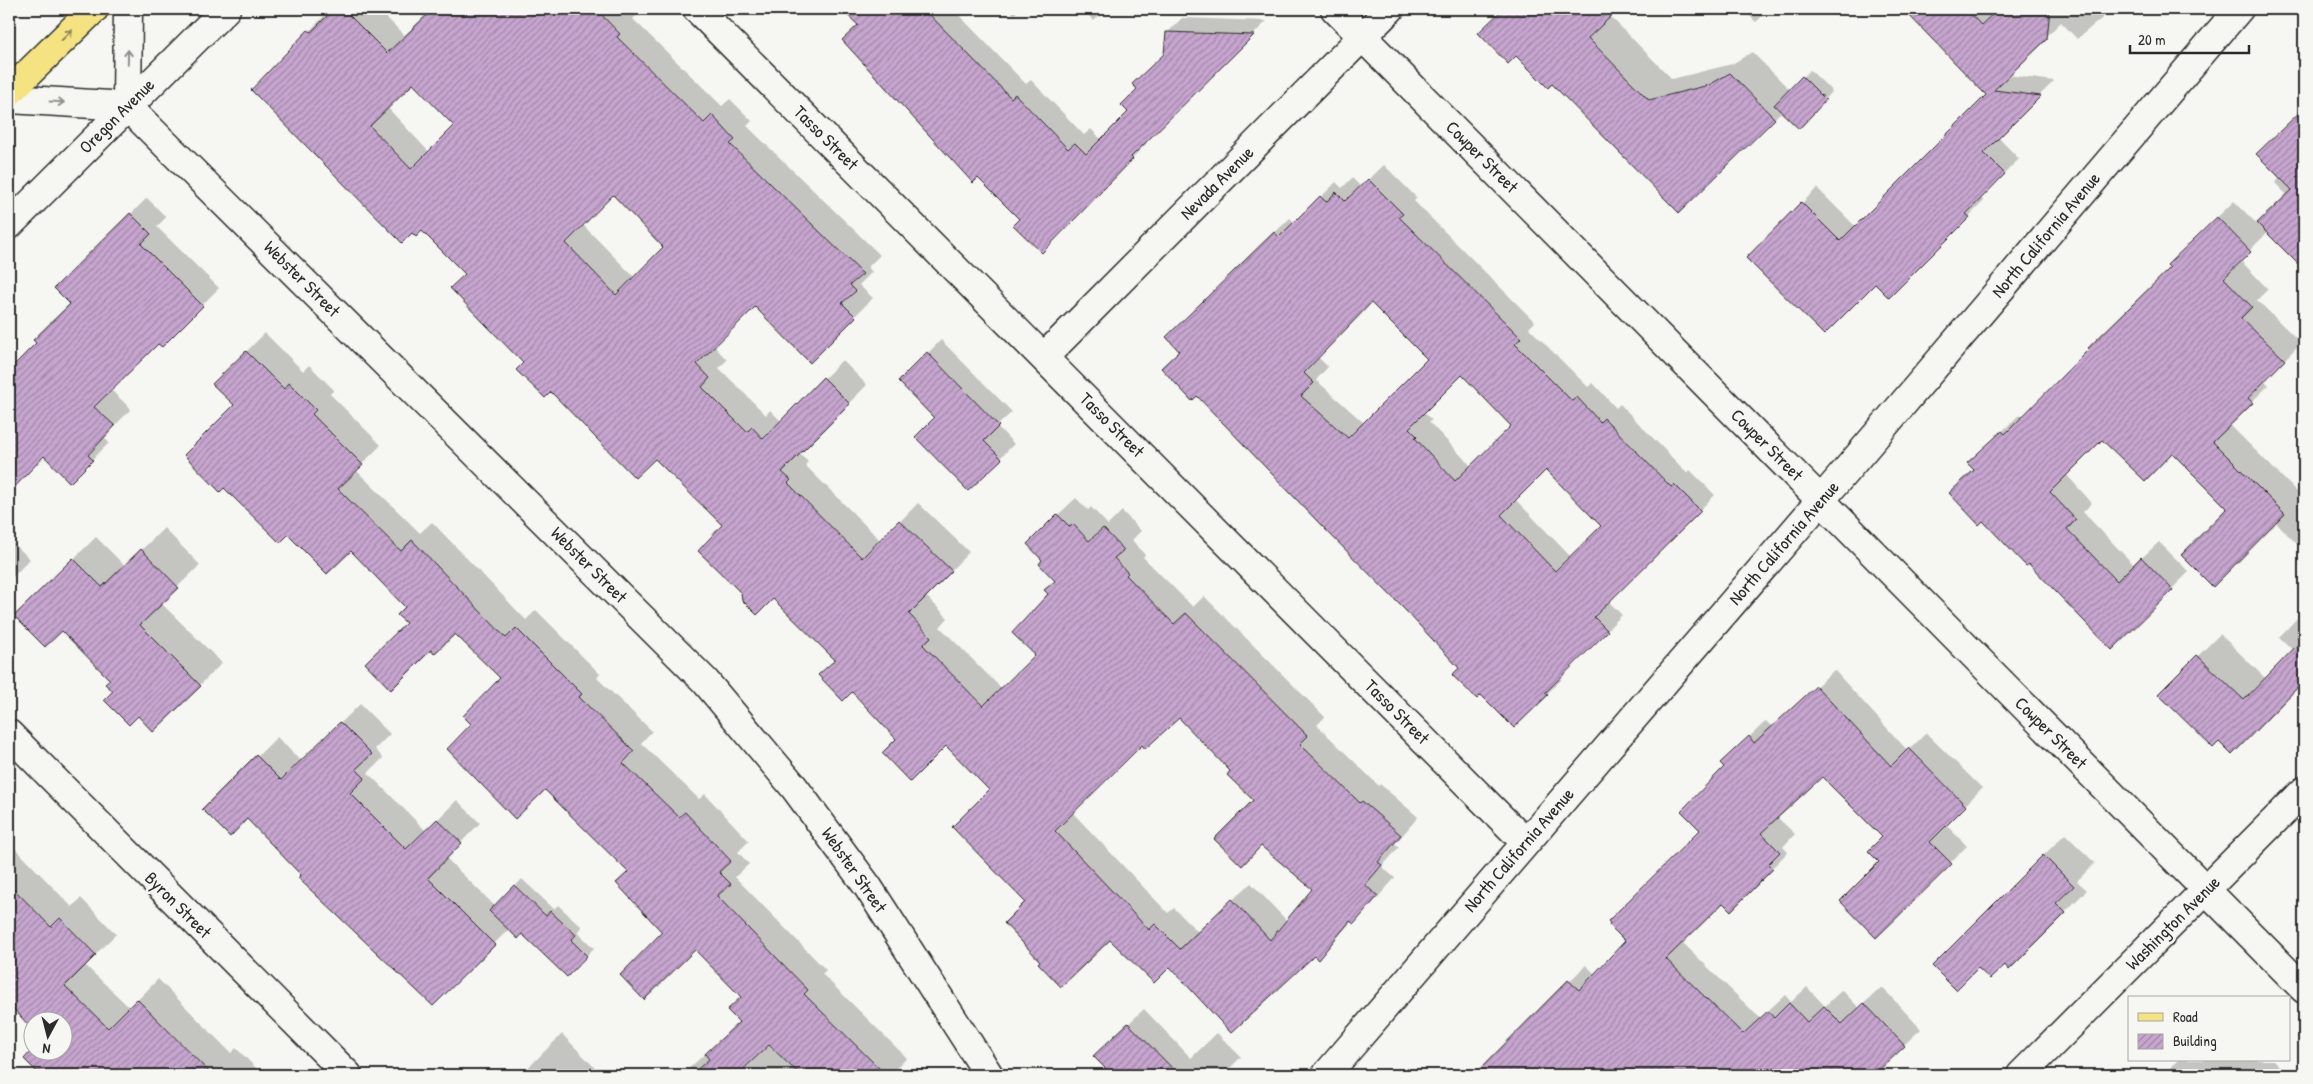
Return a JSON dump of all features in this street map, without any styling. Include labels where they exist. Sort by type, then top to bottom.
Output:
[{"type":"main road","points":[[9,92],[94,9]]},
{"type":"street","points":[[9,100],[127,106],[128,9]]},
{"type":"street","name":"Oregon Avenue","points":[[9,225],[226,9]]},
{"type":"street","name":"Tasso Street","points":[[697,9],[1525,842]]},
{"type":"street","name":"Cowper Street","points":[[1335,9],[2304,989]]},
{"type":"street","name":"Nevada Avenue","points":[[1044,357],[1390,9]]},
{"type":"street","name":"North California Avenue","points":[[1326,1075],[1821,500],[2239,9]]},
{"type":"street","name":"Webster Street","points":[[127,106],[705,681],[794,787],[868,887],[990,1075]]},
{"type":"street","name":"Byron Street","points":[[9,734],[348,1075]]},
{"type":"street","name":"Washington Avenue","points":[[2021,1075],[2304,791]]},
{"type":"building","points":[[334,9],[343,9],[387,53],[433,9],[596,9],[620,34],[617,37],[704,123],[712,115],[735,140],[730,144],[863,274],[850,285],[856,291],[842,303],[856,317],[810,363],[755,307],[697,364],[710,378],[702,387],[747,432],[752,427],[763,439],[823,377],[850,404],[782,472],[791,480],[788,483],[862,558],[899,520],[952,571],[909,614],[931,637],[923,645],[983,706],[1035,655],[1012,633],[1048,594],[1044,590],[1055,581],[1039,564],[1042,560],[1027,544],[1057,514],[1070,527],[1073,524],[1089,541],[1103,528],[1124,550],[1114,558],[1128,573],[1126,575],[1174,624],[1186,613],[1308,736],[1300,744],[1360,803],[1362,801],[1401,835],[1378,862],[1382,865],[1365,885],[1378,896],[1354,924],[1350,921],[1318,960],[1314,956],[1231,1033],[1170,967],[1154,983],[1110,940],[1061,987],[1038,963],[1040,961],[1004,923],[1025,902],[952,827],[989,790],[946,746],[910,782],[882,753],[896,739],[852,692],[843,701],[818,675],[835,660],[773,599],[757,615],[742,600],[741,593],[698,551],[722,525],[655,459],[635,478],[551,392],[545,398],[516,370],[523,363],[450,288],[465,274],[422,231],[416,237],[412,233],[402,243],[251,90],[308,30],[311,32]],"holes":[[[413,84],[454,126],[411,169],[370,126]],[[613,195],[663,247],[616,295],[566,243]],[[1179,718],[1230,771],[1227,775],[1253,800],[1214,839],[1242,866],[1261,846],[1312,889],[1270,940],[1232,899],[1180,949],[1155,924],[1149,930],[1055,831],[1142,745],[1145,749]]]},
{"type":"building","points":[[841,9],[924,9],[1011,98],[1015,94],[1068,149],[1075,143],[1086,154],[1128,112],[1121,105],[1137,89],[1132,84],[1164,54],[1166,32],[1254,35],[1131,157],[1133,159],[1042,253],[1013,225],[1019,219],[978,178],[973,183],[842,40],[858,25]]},
{"type":"building","points":[[1503,9],[1619,9],[1588,38],[1649,100],[1709,85],[1730,73],[1775,119],[1679,213],[1552,84],[1548,88],[1516,56],[1508,64],[1478,33]]},
{"type":"building","points":[[1903,9],[1966,9],[1981,25],[1998,9],[2050,9],[2047,39],[1994,90],[2041,96],[1984,153],[2005,174],[1966,214],[1970,217],[1889,298],[1875,284],[1824,335],[1746,258],[1801,202],[1840,241],[1986,95]]},
{"type":"building","points":[[1802,76],[1826,100],[1799,129],[1774,105]]},
{"type":"building","points":[[2304,108],[2304,270],[2257,223],[2292,190],[2256,154]]},
{"type":"building","points":[[1368,179],[1403,214],[1399,217],[1521,338],[1515,344],[1572,401],[1577,397],[1600,422],[1604,418],[1671,487],[1674,484],[1701,511],[1594,617],[1608,631],[1545,693],[1548,695],[1514,728],[1481,695],[1477,699],[1452,675],[1459,668],[1406,611],[1197,396],[1192,401],[1161,368],[1179,351],[1166,337],[1274,232],[1279,237],[1320,196],[1326,202],[1336,192],[1345,201]],"holes":[[[1371,303],[1427,359],[1348,438],[1301,396],[1314,383],[1304,373]],[[1462,375],[1511,426],[1455,481],[1415,438],[1417,436],[1409,428]],[[1546,470],[1601,526],[1555,571],[1501,515]]]},
{"type":"building","points":[[130,213],[151,234],[141,244],[203,306],[162,347],[158,344],[94,407],[115,426],[88,455],[93,460],[70,483],[44,456],[9,493],[9,370],[36,343],[33,340],[70,304],[54,288]]},
{"type":"building","points":[[2217,217],[2251,252],[2224,278],[2252,307],[2241,318],[2285,360],[2248,398],[2253,403],[2213,442],[2285,514],[2213,587],[2181,555],[2227,508],[2172,453],[2145,481],[2102,440],[2050,492],[2076,520],[2067,529],[2117,581],[2141,557],[2173,590],[2112,650],[2029,564],[2026,566],[1983,521],[1979,525],[1949,493],[1974,470],[1967,463],[2002,431],[2005,434],[2088,348],[2170,268],[2167,265]]},
{"type":"building","points":[[246,351],[284,389],[289,383],[316,410],[312,414],[363,465],[338,489],[401,551],[412,540],[506,638],[516,628],[582,694],[579,697],[634,751],[623,763],[679,817],[685,812],[731,861],[719,872],[731,884],[717,896],[808,990],[804,994],[886,1075],[800,1075],[769,1045],[737,1075],[691,1075],[709,1059],[705,1054],[739,1022],[727,1010],[741,997],[695,950],[644,1000],[620,975],[662,932],[616,883],[628,872],[545,790],[515,819],[447,749],[471,724],[463,716],[500,678],[455,634],[434,654],[431,650],[391,690],[365,663],[406,623],[397,615],[405,607],[351,551],[327,574],[288,535],[280,543],[224,488],[220,492],[184,455],[234,405],[212,384]]},
{"type":"building","points":[[927,352],[999,426],[984,441],[1002,459],[968,491],[915,437],[934,418],[898,381]]},
{"type":"building","points":[[141,549],[179,588],[140,625],[201,686],[153,732],[138,716],[129,725],[104,700],[113,691],[105,684],[110,680],[62,631],[45,647],[14,616],[73,558],[102,587]]},
{"type":"building","points":[[2304,638],[2304,681],[2232,755],[2219,742],[2213,748],[2158,694],[2197,655],[2244,700]]},
{"type":"building","points":[[1816,686],[1891,766],[1909,748],[1966,806],[1930,842],[1952,864],[1876,938],[1840,901],[1879,862],[1868,851],[1882,837],[1822,777],[1761,833],[1780,852],[1768,864],[1773,869],[1731,911],[1723,903],[1666,959],[1743,1034],[1768,1011],[1774,1018],[1789,1003],[1807,1022],[1824,1006],[1842,1024],[1864,1003],[1905,1046],[1874,1075],[1474,1075],[1568,980],[1579,990],[1625,941],[1609,925],[1608,921],[1700,830],[1681,811],[1724,767],[1720,763],[1749,736],[1754,743]]},
{"type":"building","points":[[340,722],[372,754],[356,769],[365,778],[350,793],[406,849],[437,819],[462,843],[428,878],[495,945],[433,1006],[298,878],[301,875],[247,819],[230,837],[202,809],[256,755],[281,780]]},
{"type":"building","points":[[2043,855],[2074,886],[2056,903],[2066,913],[2009,970],[2005,965],[1990,979],[1978,968],[1956,990],[1932,966]]},
{"type":"building","points":[[9,884],[51,927],[60,918],[96,955],[65,986],[108,1028],[137,999],[212,1075],[40,1075],[27,1062],[72,1062],[72,1012],[22,1012],[22,1018],[9,1004]]},
{"type":"building","points":[[514,885],[546,916],[550,911],[576,935],[571,940],[587,956],[567,977],[522,934],[518,939],[489,911]]},
{"type":"building","points":[[1128,1023],[1179,1075],[1112,1075],[1093,1056]]}]
